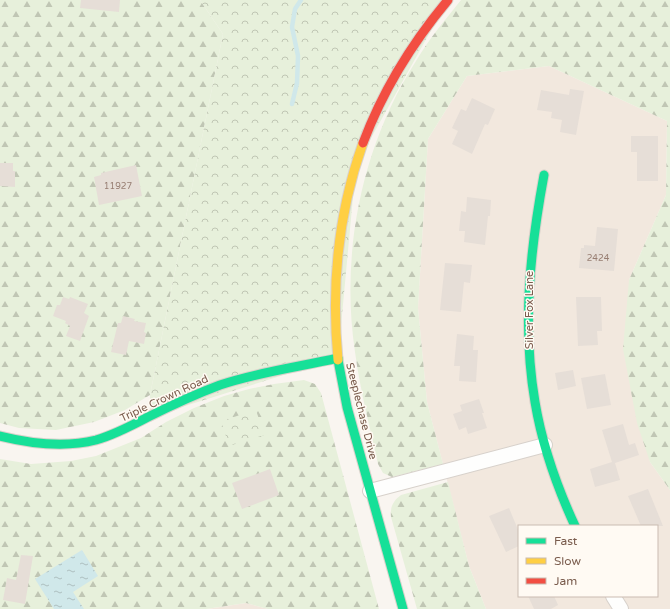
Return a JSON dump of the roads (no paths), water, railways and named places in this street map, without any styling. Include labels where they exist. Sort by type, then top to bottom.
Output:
[{"type":"street","name":"Steeplechase Drive","points":[[402,609],[347,407],[338,358],[334,314],[338,254],[345,206],[356,164],[369,127],[386,90],[410,49],[428,23],[448,0]]},
{"type":"street","name":"Silver Fox Lane","points":[[544,175],[536,217],[530,262],[528,309],[529,356],[534,395],[544,445],[575,525]]},
{"type":"street","name":"Triple Crown Road","points":[[0,436],[30,443],[52,445],[76,444],[98,440],[119,432],[196,394],[231,381],[272,370],[338,358]]},
{"type":"street","points":[[370,491],[544,445]]},
{"type":"street","points":[[614,597],[621,609]]},
{"type":"water","points":[[82,550],[98,576],[73,592],[84,609],[54,609],[35,579]]},
{"type":"waterway","points":[[292,104],[297,83],[298,56],[292,27],[295,9],[301,0]]}]
